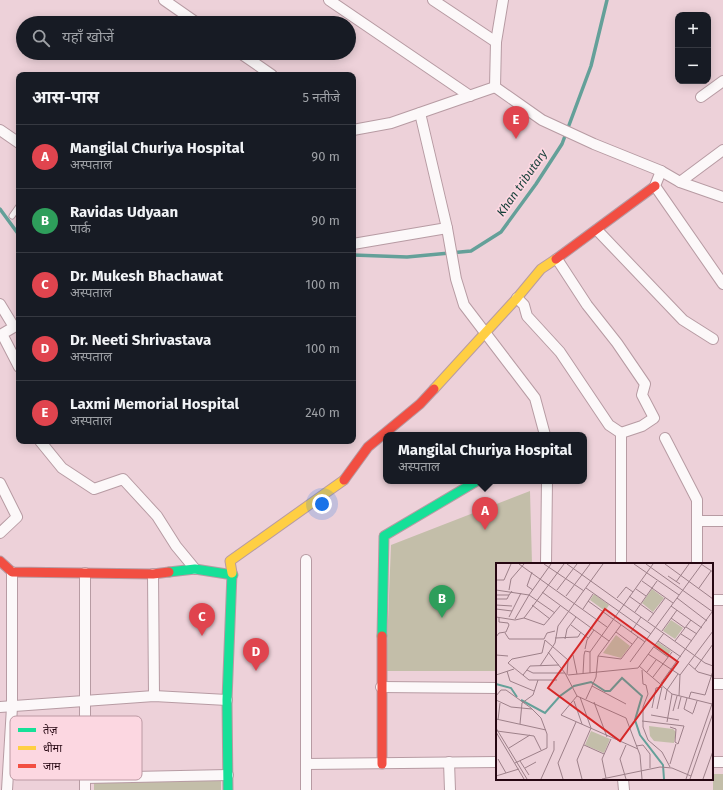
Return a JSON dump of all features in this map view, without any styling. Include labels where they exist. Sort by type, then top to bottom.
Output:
[{"type":"street","points":[[164,0],[187,16]]},
{"type":"street","points":[[329,0],[352,16]]},
{"type":"street","points":[[433,0],[496,42]]},
{"type":"street","points":[[495,87],[496,42],[503,0]]},
{"type":"street","points":[[356,18],[470,96]]},
{"type":"street","points":[[250,60],[268,72]]},
{"type":"street","points":[[701,97],[723,81]]},
{"type":"street","points":[[356,129],[391,123],[495,87]]},
{"type":"street","points":[[495,87],[542,120],[594,144],[660,171],[680,182],[723,197]]},
{"type":"street","points":[[420,113],[448,232],[454,269],[464,305],[535,398],[544,432]]},
{"type":"street","points":[[0,130],[16,141]]},
{"type":"street","points":[[680,182],[723,150]]},
{"type":"street","points":[[386,432],[420,404],[517,298],[541,269],[597,230],[655,186],[660,171]]},
{"type":"street","points":[[655,186],[723,284]]},
{"type":"street","points":[[597,230],[683,320],[713,339]]},
{"type":"street","points":[[356,244],[448,232]]},
{"type":"street","points":[[556,259],[587,305],[645,384],[642,395],[654,418],[642,426],[621,433]]},
{"type":"street","points":[[517,298],[524,305],[527,316],[560,352],[610,425],[621,433]]},
{"type":"street","points":[[0,304],[14,327],[2,334],[16,361]]},
{"type":"street","points":[[621,433],[621,563]]},
{"type":"street","points":[[228,790],[227,700],[233,575],[230,561],[344,482],[368,447],[383,435]]},
{"type":"street","points":[[665,438],[697,500],[697,563]]},
{"type":"street","points":[[42,444],[62,468],[94,489],[123,478],[157,516],[176,546],[195,568]]},
{"type":"street","points":[[0,483],[17,517],[0,533]]},
{"type":"street","points":[[382,764],[381,687],[384,536],[472,484]]},
{"type":"street","points":[[546,563],[547,484]]},
{"type":"street","points":[[697,521],[723,521]]},
{"type":"street","points":[[306,560],[306,790]]},
{"type":"street","points":[[0,561],[12,572],[153,574],[195,568],[233,575]]},
{"type":"street","points":[[11,716],[12,572]]},
{"type":"street","points":[[84,716],[85,573]]},
{"type":"street","points":[[153,574],[154,696]]},
{"type":"street","points":[[381,687],[496,688]]},
{"type":"street","points":[[0,707],[154,696],[227,700]]},
{"type":"street","points":[[7,790],[10,740]]},
{"type":"street","points":[[449,762],[450,790]]},
{"type":"street","points":[[306,764],[496,762]]},
{"type":"street","points":[[142,777],[228,775]]},
{"type":"lane","points":[[12,216],[16,210]]},
{"type":"shaded area","points":[[530,491],[532,563],[496,563],[496,671],[386,671],[391,545]]},
{"type":"shaded area","points":[[713,774],[723,774],[723,790],[713,790]]},
{"type":"shaded area","points":[[142,775],[221,777],[221,790],[94,790],[94,780],[142,780]]},
{"type":"waterway","name":"Khan tributary","points":[[356,255],[407,257],[471,251],[501,232],[536,184],[562,144],[591,66],[607,0]]},
{"type":"waterway","name":"Khan tributary","points":[[0,209],[16,231]]},
{"type":"traffic: fast","points":[[382,636],[384,536],[472,484]]},
{"type":"traffic: fast","points":[[169,572],[195,569],[233,575]]},
{"type":"traffic: fast","points":[[228,790],[227,700],[232,573]]},
{"type":"traffic: slow","points":[[434,389],[517,298],[541,269],[556,259]]},
{"type":"traffic: slow","points":[[232,573],[230,561],[344,480]]},
{"type":"traffic: jam","points":[[556,259],[655,186]]},
{"type":"traffic: jam","points":[[386,432],[420,404],[434,389]]},
{"type":"traffic: jam","points":[[344,480],[368,447],[383,435]]},
{"type":"traffic: jam","points":[[0,561],[12,572],[153,574],[169,572]]},
{"type":"traffic: jam","points":[[382,636],[382,764]]},
{"type":"place","name":"Laxmi Memorial Hospital","points":[[516,139]]},
{"type":"place","name":"Mangilal Churiya Hospital","points":[[485,530]]},
{"type":"place","name":"Ravidas Udyaan","points":[[442,618]]},
{"type":"place","name":"Dr. Mukesh Bhachawat","points":[[202,636]]},
{"type":"place","name":"Dr. Neeti Shrivastava","points":[[256,671]]}]
